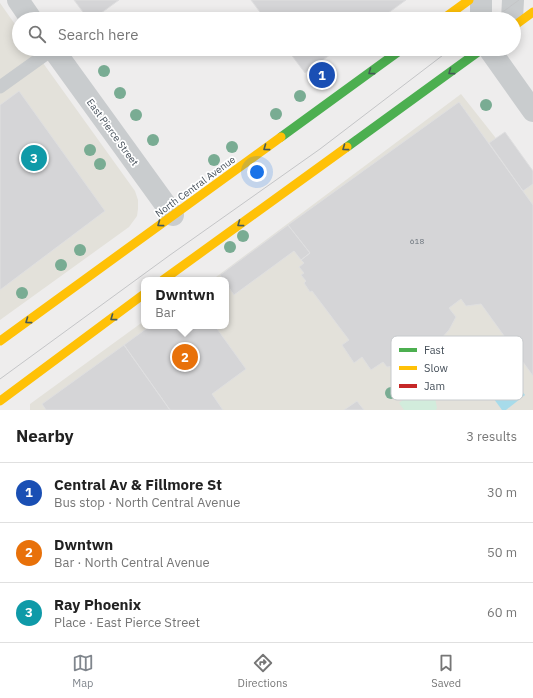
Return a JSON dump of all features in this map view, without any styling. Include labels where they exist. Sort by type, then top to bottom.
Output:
[{"type":"main road","points":[[453,12],[469,0]]},
{"type":"main road","points":[[521,21],[533,12]]},
{"type":"main road","name":"North Central Avenue","points":[[0,341],[392,56]]},
{"type":"main road","points":[[167,277],[472,56]]},
{"type":"main road","points":[[0,400],[141,296]]},
{"type":"street","points":[[18,0],[26,12]]},
{"type":"street","points":[[481,0],[481,12]]},
{"type":"street","name":"East Pierce Street","points":[[58,56],[173,215]]},
{"type":"street","points":[[504,58],[533,111]]},
{"type":"lane","points":[[0,87],[43,56]]},
{"type":"shaded area","points":[[0,3],[12,20],[12,56],[38,56],[135,191],[138,200],[138,209],[137,216],[129,227],[0,320]]},
{"type":"shaded area","points":[[461,94],[533,185],[533,410],[30,410],[30,404],[141,323],[141,329],[229,329],[229,277],[216,277]]},
{"type":"green space","points":[[403,400],[436,400],[437,408],[436,410],[404,410],[399,403]]},
{"type":"water","points":[[495,400],[519,400],[506,410],[502,410]]},
{"type":"building","points":[[74,0],[119,0],[103,12],[83,12]]},
{"type":"building","points":[[251,0],[406,0],[390,12],[260,12]]},
{"type":"building","points":[[292,56],[328,56],[305,73]]},
{"type":"building","points":[[331,67],[333,70],[322,79],[319,75]]},
{"type":"building","points":[[19,91],[105,211],[0,290],[0,105]]},
{"type":"building","points":[[459,102],[533,205],[533,376],[523,362],[523,336],[504,336],[481,304],[466,306],[461,299],[449,308],[456,317],[449,330],[444,336],[391,336],[391,366],[387,367],[383,362],[371,370],[362,357],[354,363],[342,345],[349,340],[312,291],[310,292],[304,283],[306,281],[301,275],[304,273],[299,267],[304,263],[301,260],[310,253],[288,225]]},
{"type":"building","points":[[505,132],[533,171],[533,184],[523,191],[489,143]]},
{"type":"building","points":[[288,225],[310,253],[301,260],[294,251],[234,295],[229,288],[229,277],[222,277],[220,275]]},
{"type":"building","points":[[146,329],[217,329],[246,369],[212,394],[223,410],[170,410],[124,345]]},
{"type":"building","points":[[124,345],[170,410],[46,410],[42,404]]},
{"type":"building","points":[[357,401],[364,410],[344,410]]},
{"type":"tram line","points":[[503,12],[519,0]]},
{"type":"tram line","points":[[0,379],[170,255],[320,149],[442,56]]},
{"type":"traffic: fast","points":[[281,137],[392,56]]},
{"type":"traffic: fast","points":[[347,147],[472,56]]},
{"type":"traffic: slow","points":[[453,12],[469,0]]},
{"type":"traffic: slow","points":[[521,21],[533,12]]},
{"type":"traffic: slow","points":[[0,341],[281,137]]},
{"type":"traffic: slow","points":[[167,277],[347,147]]},
{"type":"traffic: slow","points":[[0,401],[141,296]]},
{"type":"place","name":"Central Av & Fillmore St","points":[[322,75]]},
{"type":"place","name":"Ray Phoenix","points":[[34,158]]},
{"type":"place","name":"Dwntwn","points":[[185,357]]}]
